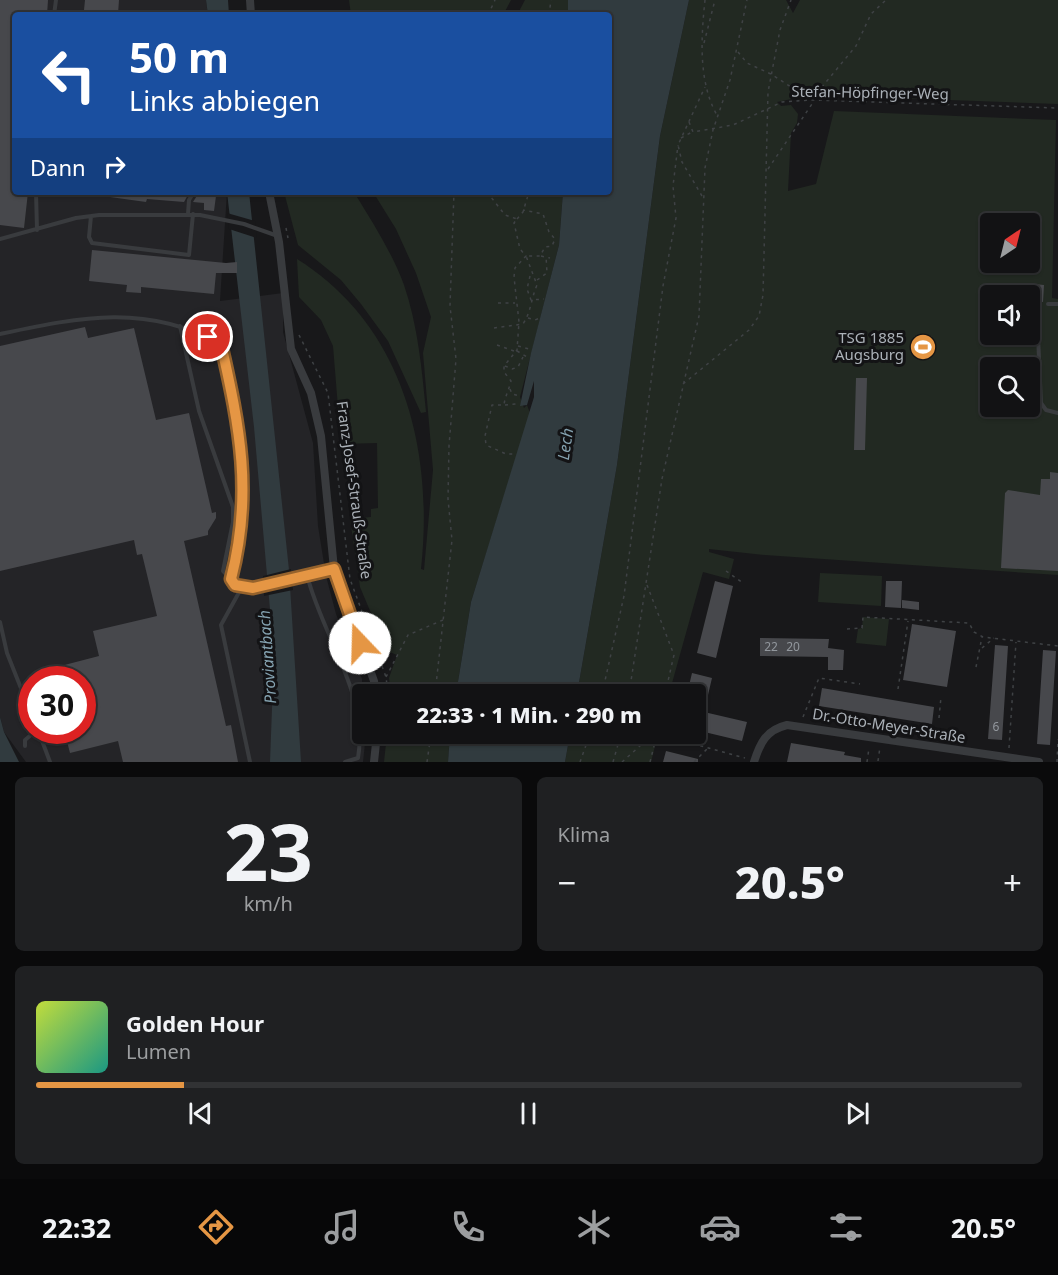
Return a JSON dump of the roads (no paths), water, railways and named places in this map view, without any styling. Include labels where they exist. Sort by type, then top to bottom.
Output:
[{"type":"street","name":"Franz-Josef-Strauß-Straße","points":[[270,195],[291,349],[311,393],[321,436],[334,569],[374,684]]},
{"type":"street","name":"Dr.-Otto-Meyer-Straße","points":[[755,761],[761,743],[768,733],[787,725],[1039,762]]},
{"type":"street","points":[[374,762],[376,744]]},
{"type":"lane","points":[[36,195],[37,230]]},
{"type":"lane","points":[[91,216],[92,243],[189,255],[189,200],[192,195]]},
{"type":"lane","points":[[0,239],[91,216],[190,214],[219,218],[277,236]]},
{"type":"lane","points":[[1048,303],[1058,304]]},
{"type":"lane","points":[[0,334],[67,320],[101,317],[160,320],[180,325],[221,344],[240,429],[244,505],[231,579]]},
{"type":"lane","points":[[180,325],[199,411],[233,507],[233,522],[223,571],[235,585],[253,588],[334,569]]},
{"type":"lane","points":[[1038,345],[1041,403],[1046,410],[1058,414]]},
{"type":"lane","points":[[308,575],[314,600],[352,692],[361,727],[358,758],[345,762]]},
{"type":"lane","points":[[242,587],[220,625],[250,762]]},
{"type":"lane","points":[[0,621],[7,653],[18,681]]},
{"type":"lane","points":[[43,744],[50,762]]},
{"type":"water","points":[[206,0],[228,0],[229,12],[208,12]]},
{"type":"water","name":"Lech","points":[[568,0],[689,0],[660,136],[617,465],[579,684],[458,684],[471,602],[534,397],[534,381],[527,405],[520,406],[559,245],[563,195],[612,195],[612,12],[568,12]]},
{"type":"water","points":[[227,195],[249,195],[289,570],[301,762],[270,762],[274,655],[254,427]]},
{"type":"water","points":[[0,717],[4,732],[19,762],[0,762]]},
{"type":"water","points":[[449,744],[568,744],[565,762],[448,762]]},
{"type":"place","name":"TSG 1885 Augsburg","points":[[923,347]]},
{"type":"water label","name":"Proviantbach","points":[[267,657]]}]
